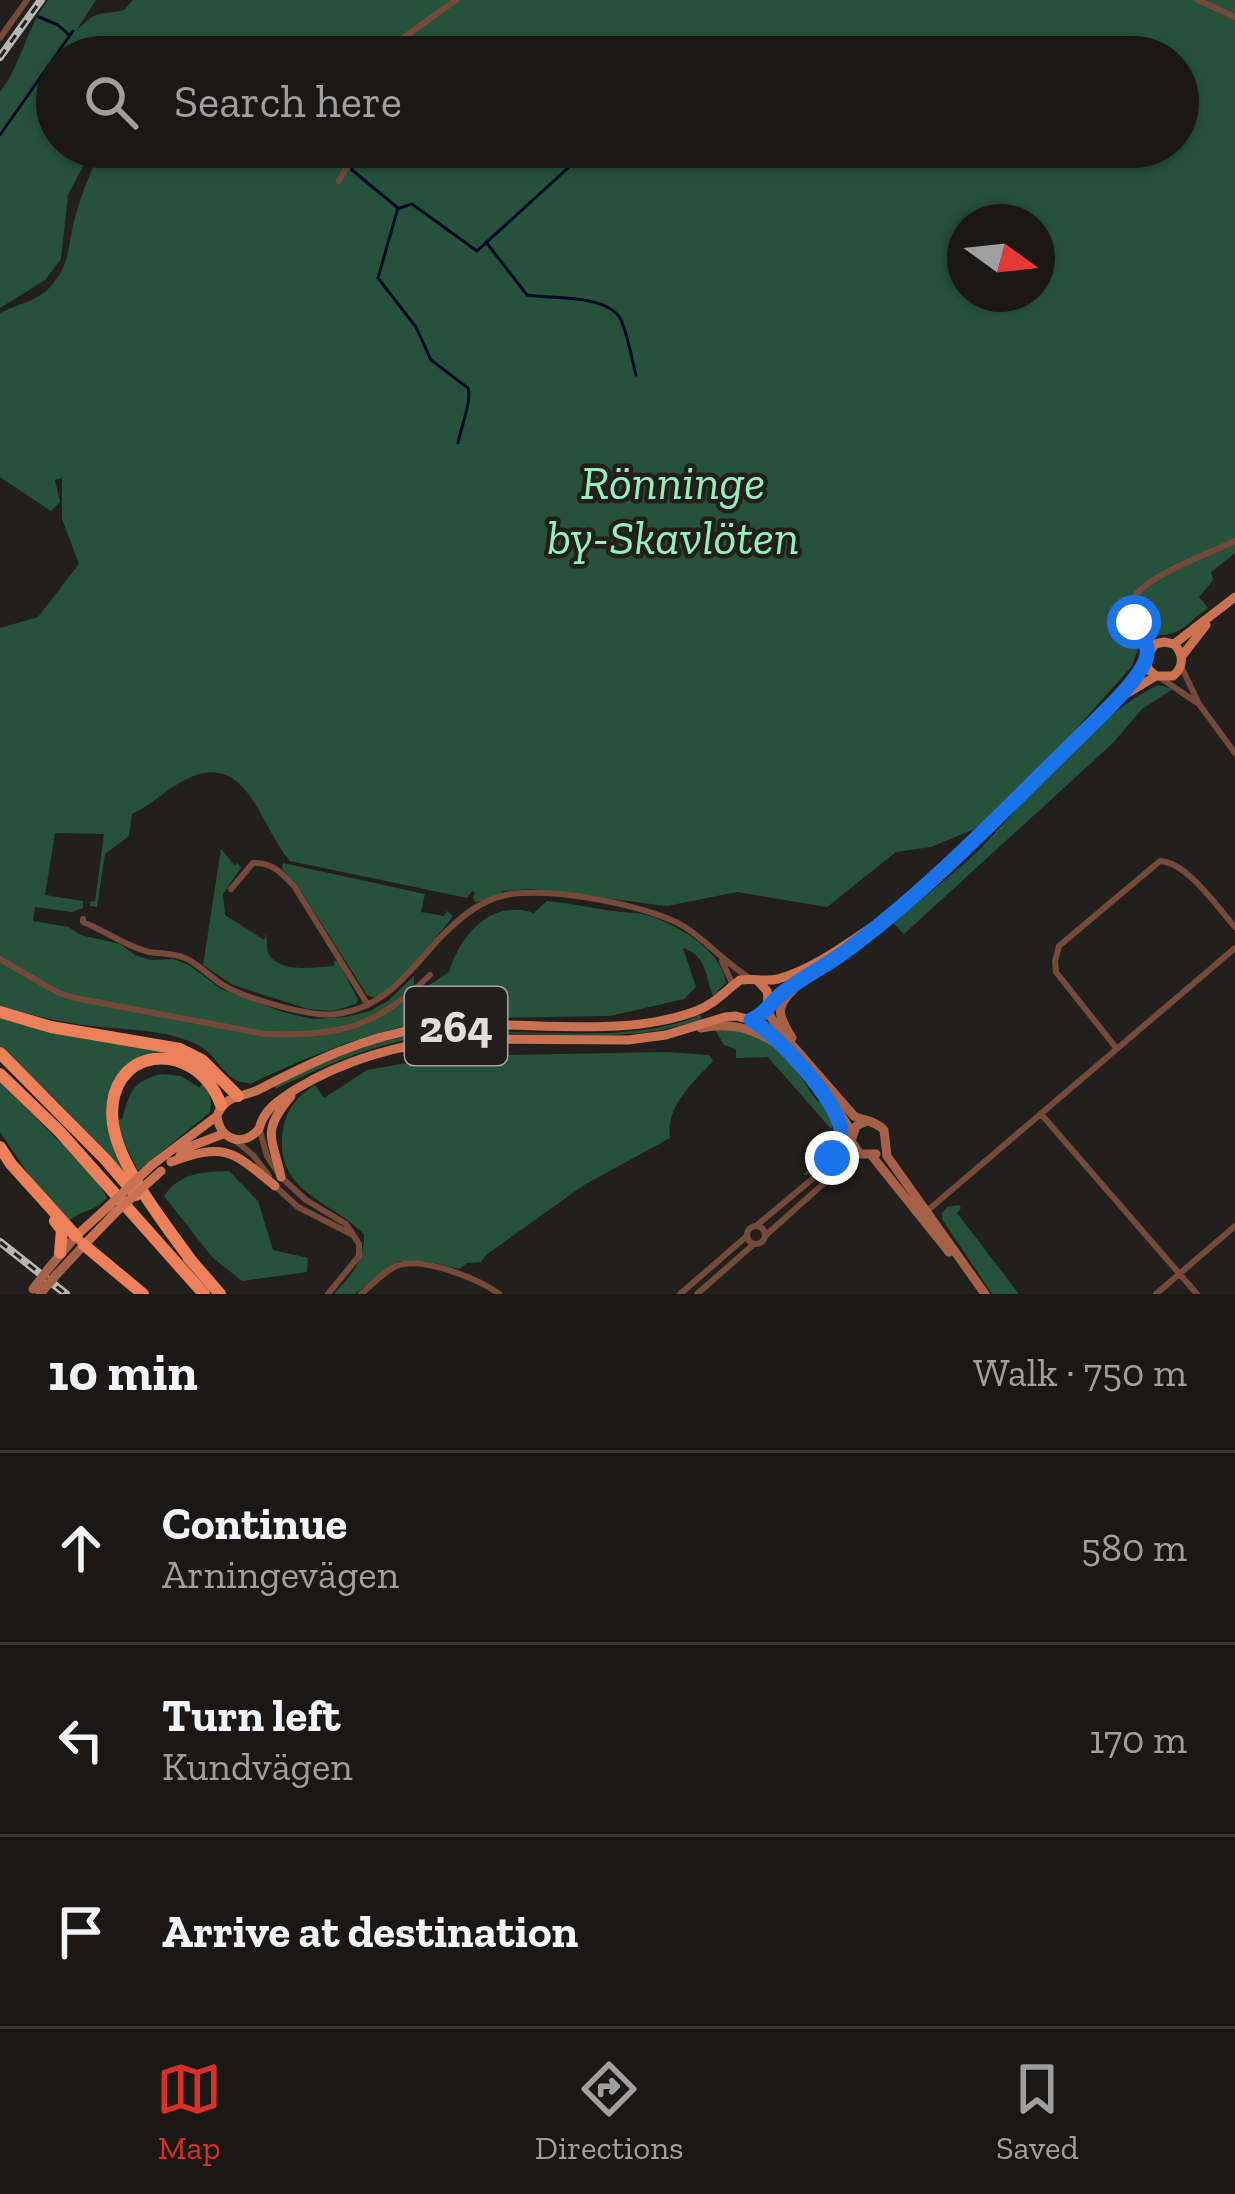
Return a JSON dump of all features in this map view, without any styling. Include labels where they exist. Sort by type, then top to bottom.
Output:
[{"type":"highway","points":[[0,1012],[51,1027],[181,1049],[202,1060],[241,1096]]},
{"type":"highway","points":[[0,1053],[105,1159],[220,1294]]},
{"type":"highway","points":[[190,1259],[150,1203],[124,1155],[112,1119],[114,1094],[135,1065],[170,1058],[201,1072],[219,1111]]},
{"type":"highway","points":[[0,1074],[84,1158],[204,1294]]},
{"type":"highway","points":[[0,1147],[80,1240],[143,1294]]},
{"type":"highway","points":[[11,1164],[14,1174],[62,1231],[60,1253]]},
{"type":"main road","name":"264","points":[[262,1116],[278,1100],[326,1071],[366,1055],[430,1041],[611,1041],[666,1034],[716,1018],[751,1020],[838,956],[985,830],[1121,696],[1155,644],[1168,643],[1235,597]]},
{"type":"main road","name":"264","points":[[1121,696],[1158,677],[1173,676],[1217,611]]},
{"type":"main road","points":[[1168,643],[1182,661]]},
{"type":"main road","points":[[1147,656],[1149,670],[1158,677]]},
{"type":"main road","name":"264","points":[[80,1240],[231,1097],[315,1060],[399,1033],[476,1024],[585,1026],[658,1021],[699,1011],[740,980],[777,980],[886,917]]},
{"type":"main road","points":[[753,979],[767,991],[767,1007]]},
{"type":"main road","points":[[731,989],[728,1005],[736,1016]]},
{"type":"main road","points":[[278,1181],[272,1122],[299,1088]]},
{"type":"main road","points":[[219,1111],[218,1126],[224,1134],[236,1141],[253,1137],[262,1116],[257,1103],[241,1096]]},
{"type":"main road","name":"264","points":[[156,1168],[224,1134]]},
{"type":"main road","points":[[171,1162],[214,1150],[230,1153],[278,1181]]},
{"type":"street","points":[[0,38],[27,0]]},
{"type":"street","points":[[406,36],[456,0]]},
{"type":"street","points":[[1198,0],[1235,17]]},
{"type":"street","points":[[340,181],[346,168]]},
{"type":"street","points":[[1168,643],[1137,627],[1130,610],[1132,597],[1139,588],[1235,541]]},
{"type":"street","points":[[1143,634],[1147,656]]},
{"type":"street","points":[[1182,661],[1199,704],[1235,753]]},
{"type":"street","points":[[1158,677],[1199,704]]},
{"type":"street","points":[[1117,1049],[1055,972],[1059,946],[1160,861],[1173,862],[1184,871],[1235,927]]},
{"type":"street","points":[[231,889],[253,863],[282,873],[368,1005]]},
{"type":"street","points":[[83,919],[149,952],[191,960],[227,988],[306,1014],[340,1014],[380,1000],[455,922],[476,907],[523,893],[653,912],[682,926],[753,979]]},
{"type":"street","points":[[923,1214],[1235,948]]},
{"type":"street","points":[[427,963],[429,950]]},
{"type":"street","points":[[717,953],[731,989]]},
{"type":"street","points":[[0,959],[75,998],[265,1034],[342,1030],[389,1009],[430,975]]},
{"type":"street","points":[[413,968],[419,986]]},
{"type":"street","points":[[797,1048],[780,1017],[781,1006],[808,975]]},
{"type":"street","points":[[767,1007],[771,1020],[854,1116],[884,1130],[886,1156],[923,1214]]},
{"type":"street","points":[[751,1020],[764,1027],[841,1112],[852,1138],[923,1214],[985,1294]]},
{"type":"street","points":[[666,1034],[720,1024],[740,1026],[783,1047]]},
{"type":"street","points":[[821,1173],[841,1133],[823,1092]]},
{"type":"street","points":[[1040,1114],[1197,1294]]},
{"type":"street","points":[[680,1294],[747,1236],[748,1229],[821,1173],[852,1138],[856,1126],[865,1122]]},
{"type":"street","points":[[260,1129],[260,1141],[278,1181]]},
{"type":"street","points":[[236,1141],[278,1181],[346,1223],[354,1235],[359,1256],[328,1294]]},
{"type":"street","points":[[697,1294],[851,1159],[884,1147]]},
{"type":"street","points":[[757,1226],[765,1236]]},
{"type":"street","points":[[1156,1294],[1235,1226]]},
{"type":"street","points":[[747,1236],[754,1244]]},
{"type":"street","points":[[53,1271],[60,1253],[80,1240]]},
{"type":"street","points":[[34,1292],[80,1240]]},
{"type":"street","points":[[361,1294],[395,1266],[406,1263],[430,1265],[485,1284],[499,1294]]},
{"type":"green space","name":"Rönninge by-Skavlöten","points":[[48,0],[96,0],[76,31],[94,16],[124,10],[133,0],[1235,0],[1235,553],[1211,572],[1213,580],[1199,597],[1208,608],[1192,621],[1169,634],[1141,627],[1134,634],[1139,646],[1132,666],[982,826],[931,847],[896,852],[827,907],[737,892],[667,906],[531,889],[503,891],[497,898],[475,902],[472,891],[467,898],[290,861],[249,794],[222,773],[203,773],[132,814],[129,836],[105,854],[97,907],[90,902],[95,901],[104,834],[55,833],[45,895],[83,901],[83,908],[72,912],[35,907],[33,921],[120,944],[150,960],[173,959],[221,989],[313,1019],[370,1011],[414,976],[414,988],[363,1019],[328,1029],[268,1036],[323,1034],[365,1023],[449,972],[461,945],[491,915],[518,910],[534,913],[547,901],[642,914],[681,930],[706,949],[723,971],[726,983],[713,996],[701,961],[683,948],[696,987],[684,999],[610,1016],[439,1019],[343,1045],[252,1083],[234,1079],[210,1054],[181,1038],[73,1023],[0,1006],[0,628],[38,617],[79,564],[62,519],[62,478],[55,480],[60,502],[51,511],[0,477],[0,313],[39,296],[57,278],[93,168],[1199,168],[1199,36],[36,36],[36,168],[82,168],[68,195],[61,259],[45,280],[0,308],[0,92]]},
{"type":"green space","points":[[1158,685],[1173,689],[1142,709],[1113,743],[904,934],[893,923],[979,850],[1086,737]]},
{"type":"green space","points":[[221,849],[241,868],[223,894],[225,915],[264,940],[266,934],[268,953],[281,964],[307,968],[334,966],[338,961],[356,1004],[333,1011],[308,1009],[233,985],[203,965]]},
{"type":"green space","points":[[283,863],[425,894],[421,912],[444,916],[447,911],[453,916],[393,985],[372,997],[282,869]]},
{"type":"green space","points":[[700,1015],[702,1020],[638,1033],[578,1035],[475,1033],[404,1040],[275,1089],[274,1085],[355,1051],[420,1034],[472,1031],[608,1033]]},
{"type":"green space","points":[[0,1018],[43,1030],[171,1049],[184,1057],[165,1052],[138,1058],[112,1092],[109,1134],[128,1179],[0,1046]]},
{"type":"green space","points":[[729,1027],[774,1046],[818,1102],[823,1100],[836,1124],[831,1129],[768,1057],[736,1058],[736,1049],[724,1045],[714,1028]]},
{"type":"green space","points":[[709,1055],[713,1061],[676,1105],[670,1138],[584,1185],[481,1262],[459,1269],[426,1261],[398,1261],[355,1294],[334,1294],[359,1260],[364,1234],[307,1192],[287,1167],[283,1129],[294,1104],[309,1089],[315,1085],[324,1098],[367,1070],[447,1056]]},
{"type":"green space","points":[[162,1074],[181,1076],[200,1088],[202,1083],[210,1097],[209,1113],[138,1171],[118,1120],[138,1084]]},
{"type":"green space","points":[[0,1082],[95,1177],[107,1198],[102,1203],[69,1221],[29,1175],[0,1132]]},
{"type":"green space","points":[[229,1171],[258,1201],[273,1250],[308,1258],[307,1272],[242,1281],[212,1257],[164,1196],[185,1178]]},
{"type":"green space","points":[[959,1205],[957,1213],[1019,1294],[992,1294],[942,1219],[947,1207]]},
{"type":"waterway","points":[[39,17],[68,34]]},
{"type":"waterway","points":[[69,36],[73,31]]},
{"type":"waterway","points":[[0,135],[36,84]]},
{"type":"waterway","points":[[352,168],[398,208],[378,278],[416,327],[431,360],[468,388],[458,443]]},
{"type":"waterway","points":[[400,208],[412,204],[477,251],[568,168]]},
{"type":"waterway","points":[[486,242],[527,295],[590,301],[613,310],[623,324],[636,375]]},
{"type":"railway","points":[[0,57],[41,0]]},
{"type":"railway","points":[[0,1242],[66,1294]]},
{"type":"route","points":[[832,1158],[841,1133],[823,1092],[776,1038],[751,1020],[898,908],[1121,696],[1148,652],[1134,622]]}]
